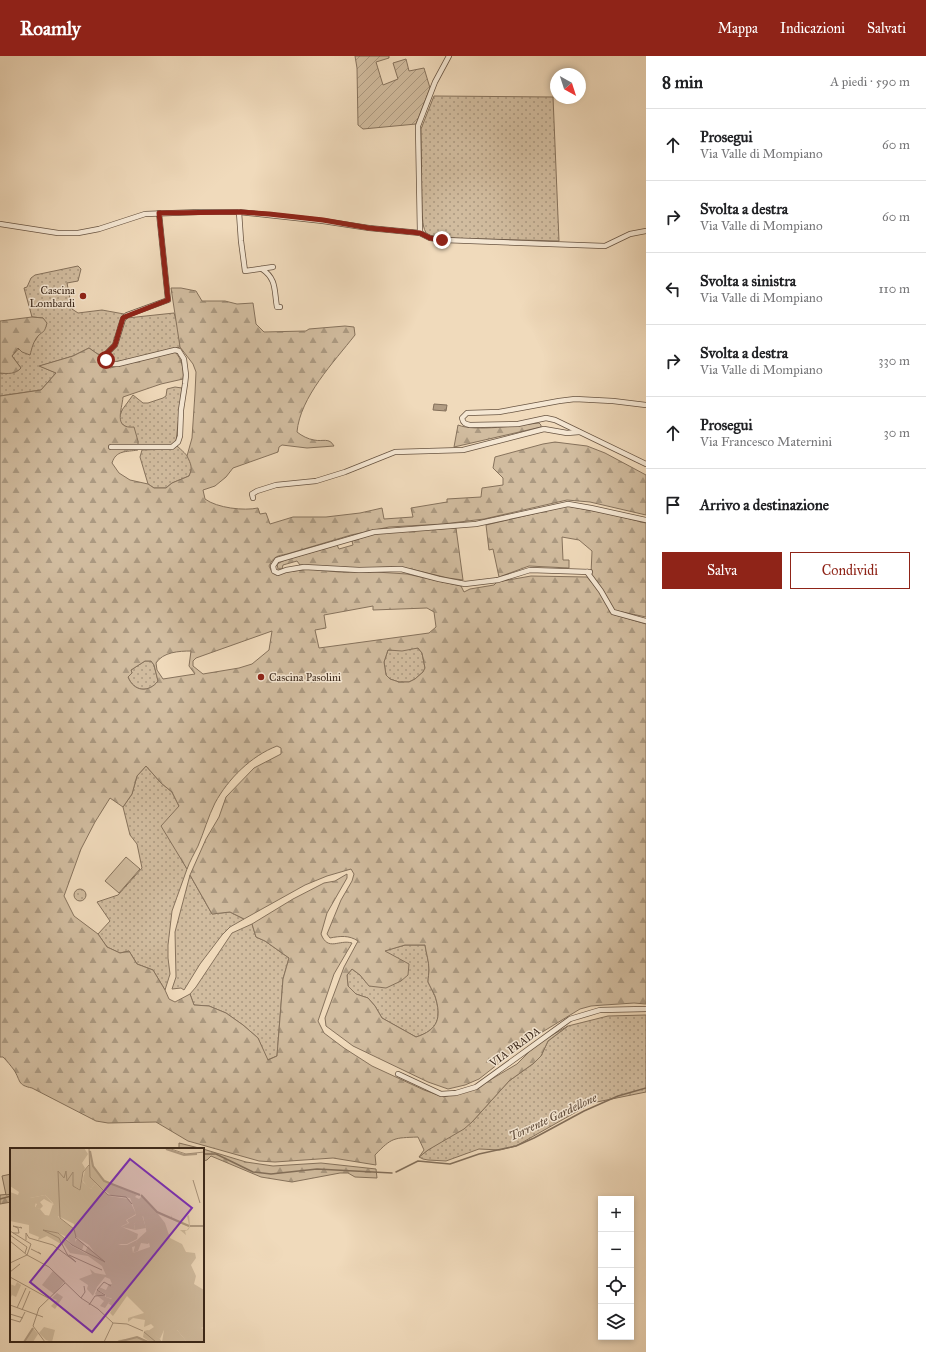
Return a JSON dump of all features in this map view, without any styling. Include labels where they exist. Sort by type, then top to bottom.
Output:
[{"type":"street","points":[[420,233],[418,126],[435,82],[449,56]]},
{"type":"street","points":[[240,212],[241,241],[245,271],[273,267]]},
{"type":"street","points":[[0,224],[58,232],[78,233],[99,229],[138,216],[159,213],[240,212],[323,220],[369,228],[420,233],[430,238],[444,240],[604,246],[630,234],[646,231]]},
{"type":"street","points":[[111,447],[169,448],[175,446],[180,436],[181,410],[186,375],[184,359],[179,351],[175,350],[118,364],[111,364],[106,360],[105,355],[115,345],[123,318],[168,300],[159,213]]},
{"type":"street","points":[[262,269],[271,276],[273,281],[276,307]]},
{"type":"street","points":[[646,405],[613,401],[575,399],[499,412],[467,413],[462,418],[466,424],[470,425],[518,424],[546,418],[555,420],[646,464]]},
{"type":"street","points":[[544,429],[546,418]]},
{"type":"street","points":[[253,498],[252,494],[257,491],[276,485],[316,481],[345,472],[395,452],[463,450],[544,429],[567,433],[579,432]]},
{"type":"street","points":[[646,520],[568,504],[476,524],[374,532],[277,560],[273,566],[274,571],[278,573],[304,567],[359,570],[401,569],[465,584],[498,580],[530,570],[589,572],[613,612],[646,621]]},
{"type":"street","name":"VIA PRADA","points":[[398,1074],[441,1094],[456,1093],[476,1087],[570,1019],[600,1010],[646,1008]]},
{"type":"green space","points":[[355,56],[389,56],[389,58],[376,62],[383,85],[398,79],[393,63],[406,59],[409,71],[424,68],[430,88],[416,124],[363,129],[358,125],[357,68]]},
{"type":"green space","points":[[434,96],[550,97],[550,104],[553,104],[559,241],[445,238],[431,237],[428,235],[424,229],[422,212],[421,129]]},
{"type":"green space","points":[[78,266],[81,269],[78,281],[67,283],[72,309],[78,313],[102,310],[124,314],[121,318],[114,344],[103,354],[99,355],[89,348],[73,356],[40,366],[56,373],[41,390],[0,396],[0,373],[2,374],[21,368],[12,356],[19,349],[34,342],[43,318],[32,317],[24,288],[27,287],[31,278],[35,275]]},
{"type":"green space","points":[[171,288],[196,291],[202,301],[225,301],[237,304],[253,303],[256,324],[264,332],[306,331],[309,329],[345,326],[354,327],[355,335],[319,380],[304,406],[299,419],[297,432],[312,440],[328,441],[334,446],[307,448],[282,445],[279,447],[278,452],[233,468],[226,477],[215,486],[203,490],[205,499],[216,505],[238,509],[258,508],[260,514],[266,513],[270,524],[293,517],[326,517],[360,513],[382,508],[384,519],[413,517],[411,508],[447,502],[447,499],[481,497],[482,488],[503,485],[503,478],[493,468],[495,457],[555,442],[587,446],[605,453],[646,475],[646,515],[590,502],[567,500],[484,519],[443,524],[389,527],[351,535],[278,556],[274,558],[269,566],[272,572],[287,572],[309,569],[339,572],[407,574],[461,586],[464,592],[470,589],[494,585],[497,582],[531,576],[587,577],[600,592],[612,614],[646,624],[646,1004],[634,1003],[604,1005],[580,1009],[526,1042],[479,1079],[465,1085],[448,1089],[428,1082],[353,1046],[326,1026],[325,1018],[344,967],[358,941],[344,936],[330,938],[327,934],[341,900],[352,881],[354,874],[351,869],[327,876],[305,885],[244,919],[230,912],[212,914],[190,875],[206,839],[219,817],[226,797],[254,768],[281,754],[281,748],[277,746],[267,750],[249,762],[233,777],[220,794],[187,869],[161,826],[179,806],[172,792],[161,783],[146,766],[137,776],[132,794],[123,807],[110,798],[81,849],[64,896],[74,916],[98,934],[107,947],[120,953],[129,951],[137,964],[153,970],[169,999],[175,1002],[190,994],[194,1005],[209,1006],[226,1013],[258,1038],[268,1060],[277,1056],[283,979],[289,958],[265,941],[256,937],[252,924],[293,899],[324,883],[335,881],[347,874],[347,878],[327,913],[321,934],[330,944],[343,942],[352,943],[334,974],[318,1021],[324,1033],[344,1048],[372,1066],[424,1090],[444,1097],[480,1086],[517,1064],[545,1039],[568,1026],[548,1041],[541,1056],[534,1063],[509,1081],[472,1122],[464,1129],[419,1157],[424,1150],[418,1137],[398,1138],[390,1142],[375,1155],[376,1165],[333,1158],[275,1162],[259,1161],[188,1141],[156,1122],[108,1123],[96,1121],[22,1084],[14,1070],[3,1057],[0,1057],[0,396],[41,390],[56,373],[39,366],[73,356],[89,348],[99,355],[110,368],[175,352],[182,364],[183,379],[161,384],[123,397],[120,418],[121,422],[127,427],[134,427],[138,441],[138,450],[122,452],[116,456],[112,463],[119,473],[130,480],[148,484],[154,488],[166,488],[172,483],[189,476],[191,468],[187,456],[192,438],[196,372],[193,364],[180,347]],"holes":[[[373,606],[373,610],[427,608],[434,612],[436,627],[429,633],[319,648],[315,630],[326,628],[324,615]],[[272,631],[269,650],[252,664],[239,668],[203,674],[193,666],[193,661],[196,658]],[[418,648],[422,653],[425,668],[423,672],[409,682],[399,682],[390,679],[386,675],[384,662],[388,650],[402,651]],[[181,651],[191,651],[189,666],[195,674],[163,679],[157,670],[156,663],[167,654]],[[145,661],[151,661],[154,665],[158,681],[150,688],[138,688],[134,686],[128,677],[132,673],[131,670]],[[405,945],[425,945],[429,967],[428,982],[435,996],[438,1017],[434,1027],[416,1037],[382,1018],[368,998],[356,994],[348,986],[347,975],[352,969],[360,975],[369,986],[386,988],[401,981],[408,975],[409,964],[385,951]]]},
{"type":"green space","points":[[174,313],[179,329],[180,347],[124,360],[111,361],[108,359],[107,357],[117,345],[124,321],[127,318]]},
{"type":"green space","points":[[32,317],[43,318],[47,323],[44,330],[35,341],[30,355],[22,352],[18,348],[12,356],[21,368],[12,373],[0,373],[0,321]]},
{"type":"green space","points":[[175,387],[182,388],[176,442],[172,445],[138,446],[128,428],[122,424],[119,419],[122,410],[133,395],[143,403],[148,403],[163,398],[166,396],[167,389]]},
{"type":"green space","points":[[539,423],[541,427],[454,447],[458,425],[486,428]]},
{"type":"green space","points":[[177,446],[187,456],[191,463],[191,471],[189,476],[172,483],[166,488],[154,488],[148,484],[140,457],[142,450],[172,449]]},
{"type":"green space","points":[[567,506],[610,514],[646,523],[646,617],[613,610],[591,574],[592,551],[579,540],[562,537],[563,560],[569,560],[569,568],[529,566],[499,577],[493,549],[489,550],[486,525]]},
{"type":"green space","points":[[456,528],[463,580],[411,569],[393,567],[359,568],[300,565],[297,561],[283,565],[282,569],[278,569],[277,564],[285,560],[337,545],[339,549],[353,545],[352,541],[374,534]]},
{"type":"green space","points":[[418,648],[422,653],[425,668],[423,672],[415,679],[409,682],[399,682],[390,679],[386,675],[384,662],[388,650]]},
{"type":"green space","points":[[145,661],[151,661],[154,665],[158,681],[150,688],[142,689],[134,686],[128,677],[132,673],[131,670]]},
{"type":"green space","points":[[146,766],[161,783],[172,792],[179,806],[178,853],[187,869],[172,911],[168,945],[170,974],[165,990],[153,970],[137,964],[129,951],[120,953],[107,947],[98,934],[110,921],[97,902],[118,895],[142,868],[137,844],[130,835],[123,807],[132,794],[137,776]]},
{"type":"green space","points":[[126,857],[140,869],[119,893],[105,881]]},
{"type":"green space","points":[[190,875],[212,914],[230,912],[244,919],[230,927],[222,935],[200,964],[184,990],[181,988],[172,989],[176,977],[175,932]]},
{"type":"green space","points":[[80,889],[84,891],[86,895],[84,899],[80,901],[76,899],[74,895],[76,891]]},
{"type":"green space","points":[[252,924],[256,937],[265,941],[289,958],[283,979],[277,1056],[267,1060],[258,1038],[243,1025],[226,1013],[209,1006],[194,1005],[190,994],[232,933]]},
{"type":"green space","points":[[405,945],[425,945],[429,966],[428,982],[435,996],[438,1011],[438,1017],[434,1027],[416,1037],[382,1018],[368,998],[356,994],[348,986],[347,975],[352,969],[370,986],[384,951]]},
{"type":"green space","points":[[646,1015],[646,1092],[592,1103],[516,1146],[500,1150],[479,1149],[446,1161],[428,1160],[419,1157],[472,1122],[509,1081],[534,1063],[541,1056],[548,1041],[568,1026],[608,1016]]},
{"type":"green space","points":[[179,1143],[199,1148],[179,1148]]},
{"type":"green space","points":[[204,1149],[246,1162],[273,1166],[321,1163],[376,1169],[377,1178],[355,1177],[348,1173],[340,1173],[292,1182],[261,1177],[211,1156],[204,1161]]},
{"type":"green space","points":[[10,1174],[10,1194],[6,1195],[2,1176]]},
{"type":"green space","points":[[10,1194],[10,1202],[0,1204],[0,1195]]},
{"type":"water","points":[[434,404],[447,405],[446,411],[433,410]]},
{"type":"waterway","name":"Torrente Gardellone","points":[[396,1172],[418,1161],[450,1164],[479,1154],[516,1146],[584,1111],[618,1096],[646,1088]]},
{"type":"waterway","name":"Torrente Gardellone","points":[[204,1154],[216,1154],[253,1172],[271,1174],[317,1169],[392,1173]]},
{"type":"waterway","name":"Torrente Gardellone","points":[[0,1199],[10,1196]]},
{"type":"place","name":"Cascina Lombardi","points":[[83,296]]},
{"type":"place","name":"Cascina Pasolini","points":[[261,677]]},
{"type":"route","points":[[106,360],[105,355],[117,341],[123,318],[168,300],[159,213],[240,212],[269,214],[323,220],[369,228],[420,233],[430,238],[442,240]]}]
